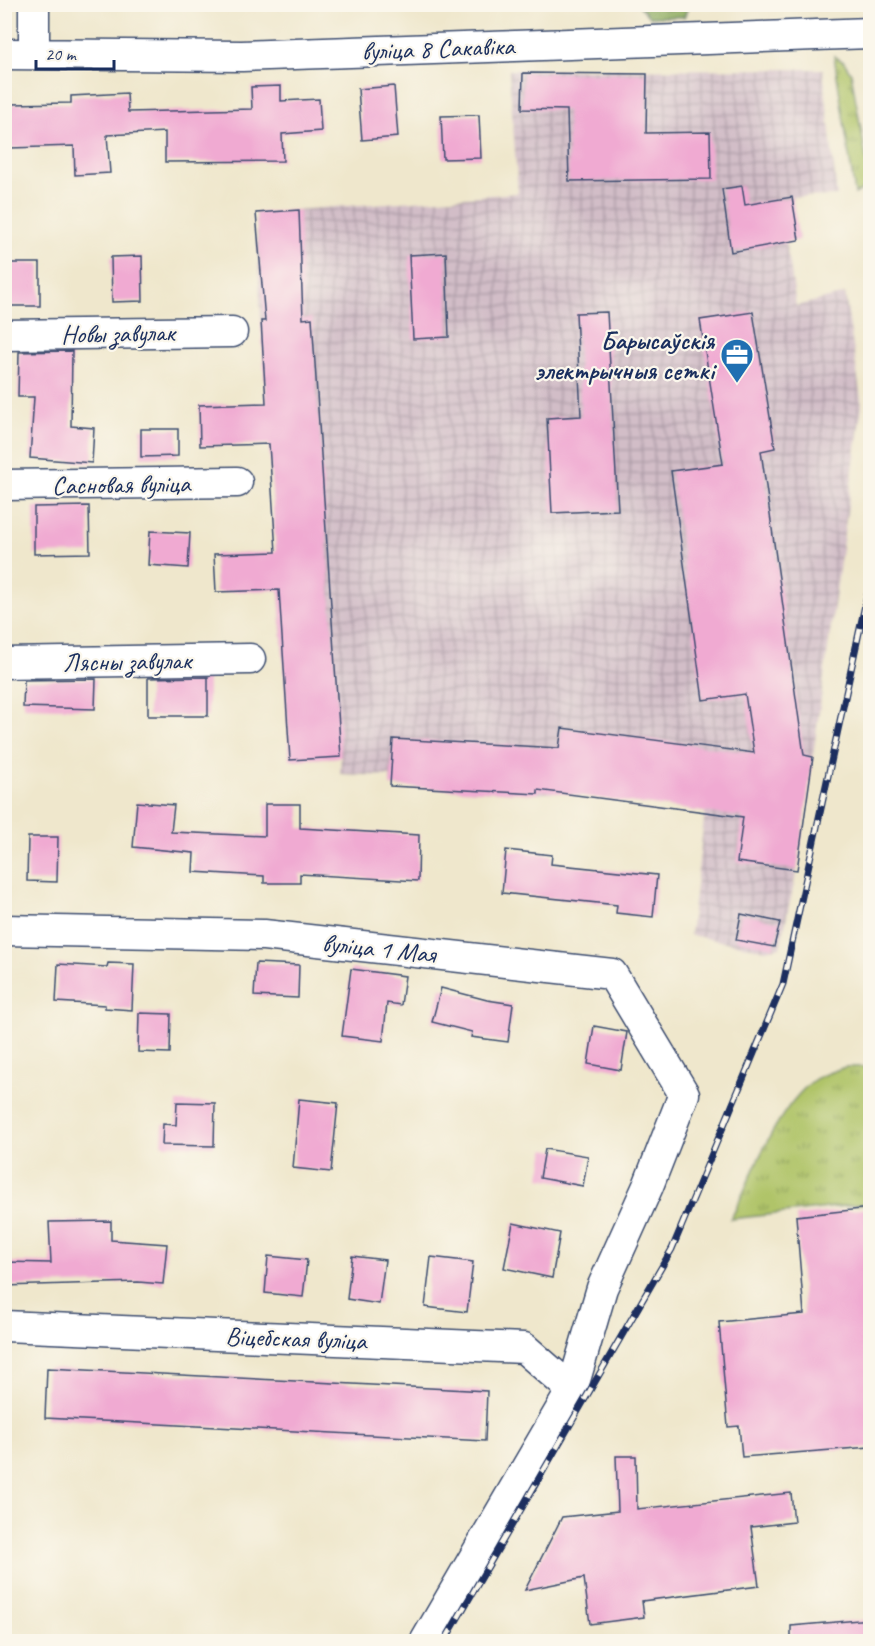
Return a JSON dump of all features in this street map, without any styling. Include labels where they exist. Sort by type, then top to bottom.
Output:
[{"type":"street","points":[[34,4],[34,53]]},
{"type":"street","name":"вуліца 8 Сакавіка","points":[[4,54],[242,56],[870,33]]},
{"type":"street","name":"Новы завулак","points":[[4,335],[231,332]]},
{"type":"street","name":"Сасновая вуліца","points":[[4,485],[237,482]]},
{"type":"street","name":"Лясны завулак","points":[[4,663],[250,659]]},
{"type":"street","name":"вуліца 1 Мая","points":[[4,930],[264,935],[612,974],[684,1094],[648,1186],[602,1288],[572,1390]]},
{"type":"street","name":"Віцебская вуліца","points":[[4,1326],[524,1348],[572,1390]]},
{"type":"street","points":[[425,1641],[572,1390]]},
{"type":"shaded area","name":"Барысаўскія электрычныя сеткі","points":[[823,69],[837,196],[792,197],[799,240],[785,242],[796,306],[845,294],[862,405],[797,870],[780,947],[766,950],[690,935],[705,812],[554,792],[538,794],[390,786],[390,776],[340,774],[341,757],[290,760],[256,213],[518,193],[509,70]]},
{"type":"green space","points":[[639,5],[689,5],[684,17],[649,17]]},
{"type":"green space","points":[[834,56],[844,62],[851,73],[868,169],[867,182],[863,190],[855,194]]},
{"type":"green space","points":[[845,1067],[870,1067],[870,1203],[731,1219],[766,1144],[787,1108],[814,1080]]},
{"type":"building","points":[[523,73],[647,74],[646,133],[710,132],[711,179],[569,181],[567,110],[522,109]]},
{"type":"building","points":[[281,86],[281,101],[319,99],[321,131],[282,134],[283,161],[165,162],[165,132],[107,135],[110,173],[75,175],[74,146],[10,148],[9,104],[71,103],[71,96],[127,93],[128,112],[252,109],[251,87]]},
{"type":"building","points":[[394,86],[398,137],[362,140],[358,89]]},
{"type":"building","points":[[479,115],[481,158],[443,159],[441,116]]},
{"type":"building","points":[[742,186],[745,205],[792,197],[799,240],[731,252],[722,189]]},
{"type":"building","points":[[299,210],[303,319],[312,318],[341,757],[290,760],[279,590],[216,592],[214,554],[276,552],[269,444],[200,446],[199,405],[266,403],[261,321],[265,321],[256,213]]},
{"type":"building","points":[[446,253],[449,337],[413,339],[409,255]]},
{"type":"building","points":[[142,256],[143,301],[112,302],[111,257]]},
{"type":"building","points":[[5,263],[40,263],[40,306],[5,306]]},
{"type":"building","points":[[607,312],[618,510],[552,513],[547,418],[581,416],[576,313]]},
{"type":"building","points":[[753,312],[775,448],[761,451],[804,755],[813,757],[797,870],[737,862],[743,817],[538,790],[538,794],[390,786],[393,739],[559,748],[562,728],[754,753],[745,694],[703,700],[671,471],[723,464],[700,320]]},
{"type":"building","points":[[72,351],[71,426],[94,428],[92,463],[30,458],[34,397],[18,397],[19,352]]},
{"type":"building","points":[[141,429],[178,429],[178,456],[141,457]]},
{"type":"building","points":[[89,506],[90,553],[34,554],[34,507]]},
{"type":"building","points":[[150,531],[190,533],[188,568],[148,565]]},
{"type":"building","points":[[208,677],[208,716],[148,716],[148,678]]},
{"type":"building","points":[[96,679],[95,709],[23,707],[24,680]]},
{"type":"building","points":[[137,802],[174,805],[171,832],[265,836],[265,804],[300,804],[300,828],[419,835],[418,881],[300,874],[300,883],[264,883],[264,876],[193,872],[194,853],[133,847]]},
{"type":"building","points":[[28,837],[58,837],[57,882],[27,881]]},
{"type":"building","points":[[506,850],[552,855],[551,864],[657,875],[653,917],[616,913],[617,905],[502,893]]},
{"type":"building","points":[[741,914],[780,922],[774,947],[736,940]]},
{"type":"building","points":[[108,963],[134,964],[132,1010],[105,1008],[105,1005],[56,1002],[58,964],[107,967]]},
{"type":"building","points":[[256,963],[299,965],[298,998],[254,996]]},
{"type":"building","points":[[351,969],[405,976],[401,1005],[387,1003],[383,1041],[342,1036]]},
{"type":"building","points":[[441,988],[513,1004],[508,1042],[471,1037],[472,1032],[432,1022]]},
{"type":"building","points":[[139,1013],[171,1014],[170,1053],[138,1052]]},
{"type":"building","points":[[594,1026],[627,1032],[621,1070],[588,1064]]},
{"type":"building","points":[[299,1099],[338,1103],[331,1172],[293,1168]]},
{"type":"building","points":[[177,1102],[215,1103],[214,1146],[162,1145],[163,1124],[176,1125]]},
{"type":"building","points":[[545,1149],[588,1156],[583,1186],[540,1178]]},
{"type":"building","points":[[870,1208],[870,1447],[742,1457],[739,1426],[728,1427],[719,1322],[804,1314],[796,1216]]},
{"type":"building","points":[[111,1221],[111,1240],[167,1244],[163,1284],[138,1282],[4,1286],[4,1262],[51,1263],[49,1222]]},
{"type":"building","points":[[513,1223],[560,1233],[552,1278],[504,1268]]},
{"type":"building","points":[[268,1256],[307,1260],[303,1297],[265,1293]]},
{"type":"building","points":[[352,1256],[385,1260],[379,1304],[347,1299]]},
{"type":"building","points":[[431,1257],[473,1262],[467,1312],[425,1307]]},
{"type":"building","points":[[47,1368],[487,1391],[485,1441],[45,1418]]},
{"type":"building","points":[[616,1456],[636,1456],[637,1509],[791,1493],[794,1522],[751,1527],[759,1586],[642,1601],[644,1617],[590,1624],[584,1578],[525,1590],[562,1517],[618,1511]]},
{"type":"building","points":[[870,1619],[870,1641],[791,1641],[791,1626]]},
{"type":"railway","points":[[444,1642],[672,1249],[783,984],[870,582]]},
{"type":"place","name":"Барысаўскія электрычныя сеткі","points":[[737,384]]}]
